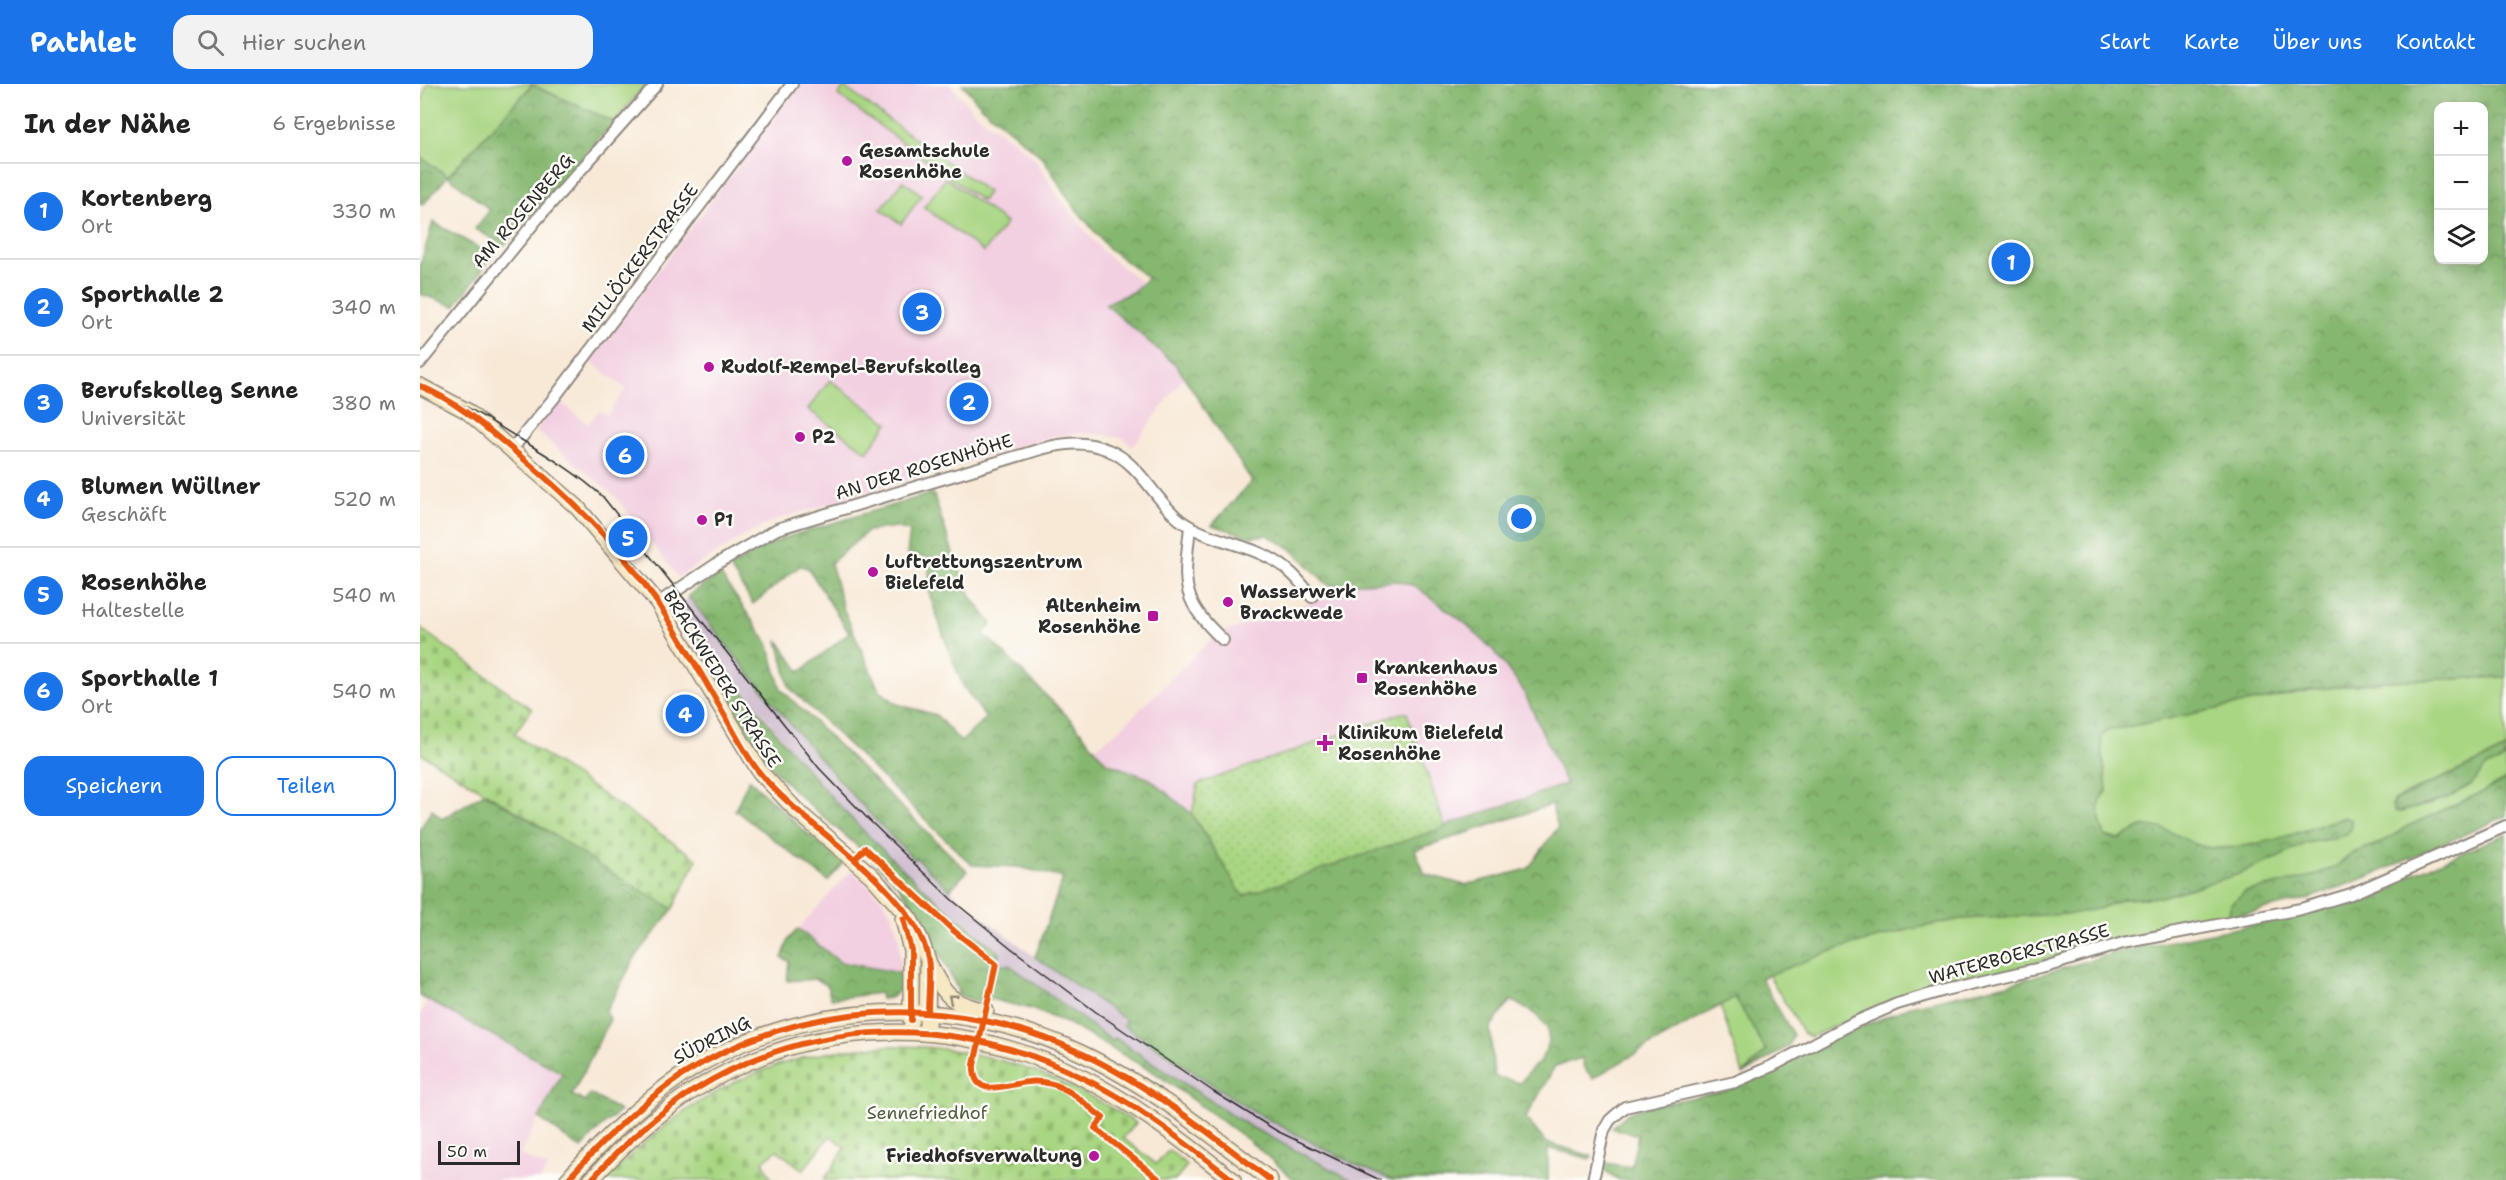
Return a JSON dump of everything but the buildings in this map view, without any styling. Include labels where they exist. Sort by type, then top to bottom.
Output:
[{"type":"main road","name":"BRACKWEDER STRASSE","points":[[420,386],[467,411],[578,507],[658,603],[760,772],[797,811],[855,859],[910,919],[921,938],[928,960],[927,1033]]},
{"type":"main road","name":"BRACKWEDER STRASSE","points":[[891,896],[909,935],[911,1032]]},
{"type":"main road","points":[[928,960],[939,983],[951,999],[968,1007],[1047,1028],[1081,1053]]},
{"type":"main road","points":[[911,1012],[928,1012],[1010,1026],[1081,1053],[1138,1083],[1171,1105],[1269,1180]]},
{"type":"main road","name":"SÜDRING","points":[[567,1180],[612,1132],[643,1105],[681,1076],[726,1051],[774,1032],[820,1020],[868,1013],[911,1012]]},
{"type":"main road","name":"SÜDRING","points":[[591,1180],[632,1138],[675,1103],[736,1069],[804,1043],[826,1038],[871,1032],[911,1032]]},
{"type":"main road","points":[[911,1032],[962,1038],[1012,1050],[1084,1078],[1149,1116],[1233,1180]]},
{"type":"street","name":"AM ROSENBERG","points":[[420,363],[531,225],[657,84]]},
{"type":"street","name":"MILLÖCKERSTRASSE","points":[[512,449],[582,361],[792,84]]},
{"type":"street","name":"AN DER ROSENHÖHE","points":[[658,603],[718,563],[777,529],[1064,444],[1090,444],[1119,455],[1170,510],[1190,527],[1210,538],[1272,559],[1294,575],[1312,597]]},
{"type":"street","points":[[1190,527],[1185,564],[1189,596],[1202,619],[1223,640]]},
{"type":"street","name":"WATERBOERSTRASSE","points":[[1593,1180],[1604,1130],[1610,1120],[1625,1107],[1735,1082],[1772,1066],[1853,1023],[1897,1004],[1945,990],[2045,967],[2123,943],[2291,911],[2351,894],[2506,826]]},
{"type":"shaded area","points":[[800,84],[949,84],[977,115],[1035,159],[1066,207],[1104,253],[1143,283],[1132,292],[1105,305],[1177,366],[1184,377],[1133,446],[1123,438],[1096,434],[1081,433],[1050,437],[776,520],[749,533],[678,577],[615,496],[536,431],[559,401],[588,424],[599,411],[607,415],[626,389],[590,361]]},
{"type":"shaded area","name":"Klinikum Bielefeld Rosenhöhe","points":[[1391,580],[1415,586],[1466,624],[1494,651],[1523,690],[1566,785],[1243,896],[1150,779],[1106,762],[1095,748],[1120,729],[1216,635],[1330,596],[1328,585]]},
{"type":"shaded area","points":[[688,596],[838,782],[914,859],[915,857],[962,901],[1035,957],[1127,1020],[1123,1024],[1254,1112],[1354,1164],[1392,1180],[1352,1180],[1270,1139],[1115,1038],[1112,1041],[1008,964],[1006,967],[996,959],[1000,953],[898,865],[806,768],[687,619],[682,607]]},
{"type":"shaded area","points":[[852,870],[885,903],[892,916],[899,937],[901,973],[840,962],[798,929]]},
{"type":"shaded area","points":[[428,1000],[562,1073],[520,1155],[548,1168],[540,1180],[420,1180],[420,1015]]},
{"type":"green space","points":[[427,84],[647,84],[614,122],[532,85],[448,176],[420,157],[420,105]]},
{"type":"green space","points":[[962,84],[2506,84],[2506,677],[2386,681],[2310,690],[2107,731],[2101,737],[2107,792],[2099,807],[2105,836],[2119,840],[2137,829],[2152,826],[2204,847],[2230,848],[2280,838],[2344,817],[2351,820],[2351,829],[2347,835],[2306,843],[2236,875],[2161,897],[2122,899],[2098,909],[2071,914],[1961,919],[1911,929],[1837,949],[1761,978],[1793,1035],[1789,1046],[1743,1074],[1766,1051],[1735,997],[1593,1078],[1584,1068],[1582,1058],[1555,1066],[1526,1118],[1545,1142],[1592,1156],[1591,1159],[1548,1148],[1548,1180],[1392,1180],[1354,1164],[1254,1112],[1123,1025],[1126,1020],[1035,957],[1063,878],[1019,867],[972,865],[789,687],[778,640],[800,672],[849,633],[808,568],[800,566],[753,604],[730,568],[756,551],[787,537],[933,493],[956,562],[972,598],[992,624],[983,633],[1071,720],[1106,762],[1150,779],[1192,814],[1243,896],[1566,784],[1523,690],[1494,651],[1466,624],[1415,586],[1398,581],[1328,585],[1290,548],[1267,535],[1251,537],[1212,525],[1252,481],[1177,366],[1105,304],[1132,292],[1148,278],[1108,248],[1072,204],[1043,158],[982,107]],"holes":[[[895,527],[910,531],[907,554],[929,558],[929,593],[944,637],[963,686],[986,718],[961,742],[936,715],[897,704],[879,690],[843,608],[831,563],[868,531]],[[1551,805],[1558,827],[1528,869],[1465,885],[1425,874],[1415,850]],[[1511,1000],[1535,1014],[1547,1028],[1549,1042],[1540,1062],[1520,1083],[1494,1076],[1490,1028]]]},
{"type":"green space","points":[[532,85],[614,122],[504,245],[475,229],[490,210],[448,176]]},
{"type":"green space","points":[[844,87],[988,192],[982,201],[838,95]]},
{"type":"green space","points":[[420,157],[448,176],[423,205],[420,204]]},
{"type":"green space","points":[[946,178],[1006,223],[984,252],[924,207]]},
{"type":"green space","points":[[903,181],[922,195],[901,224],[881,209]]},
{"type":"green space","points":[[433,222],[493,256],[455,306],[420,294],[420,266]]},
{"type":"green space","points":[[830,380],[888,423],[867,452],[808,409]]},
{"type":"green space","points":[[720,574],[768,643],[781,689],[967,871],[950,890],[916,858],[914,859],[854,797],[769,698],[688,596]]},
{"type":"green space","points":[[687,619],[808,771],[869,837],[942,905],[1000,953],[996,959],[1005,966],[1008,964],[1112,1041],[1115,1038],[1249,1126],[1352,1180],[1295,1180],[1248,1140],[1155,1073],[1067,1023],[1031,1009],[982,997],[981,1003],[958,995],[958,990],[921,918],[899,886],[873,860],[796,793],[763,758],[728,697],[713,662]]},
{"type":"green space","points":[[420,628],[532,709],[514,734],[697,859],[673,909],[420,753]]},
{"type":"green space","points":[[2506,677],[2506,749],[2393,800],[2392,806],[2400,812],[2431,804],[2486,767],[2503,760],[2506,754],[2506,779],[2406,827],[2383,842],[2351,854],[2336,867],[2306,878],[2232,917],[2110,941],[2013,969],[1947,983],[1867,1012],[1810,1037],[1803,1033],[1768,974],[1837,949],[1911,929],[1961,919],[2098,909],[2122,899],[2161,897],[2277,858],[2306,843],[2337,838],[2344,817],[2280,839],[2230,848],[2196,845],[2141,827],[2119,840],[2105,836],[2099,807],[2107,791],[2101,737],[2107,731],[2310,690],[2386,681]]},
{"type":"green space","points":[[1401,713],[1407,713],[1445,827],[1243,896],[1192,814],[1198,784]]},
{"type":"green space","points":[[2506,749],[2503,760],[2486,767],[2471,785],[2445,799],[2400,812],[2395,811],[2392,806],[2393,801]]},
{"type":"green space","points":[[749,779],[800,827],[844,863],[828,881],[735,810]]},
{"type":"green space","points":[[2506,779],[2506,816],[2375,874],[2308,899],[2232,917],[2229,913],[2231,904],[2244,892],[2306,878],[2336,867],[2351,854],[2383,842],[2406,827]]},
{"type":"green space","points":[[484,793],[673,909],[635,958],[606,1011],[610,1019],[572,1095],[585,1102],[590,1094],[620,1111],[581,1149],[539,1118],[562,1073],[420,996],[420,829],[432,809],[442,819]]},
{"type":"green space","points":[[2506,834],[2506,1180],[1619,1180],[1601,1168],[1606,1163],[1631,1167],[1638,1135],[1612,1128],[1628,1113],[1645,1107],[1729,1090],[1748,1083],[1842,1035],[1911,1006],[2008,984],[2125,950],[2304,915],[2360,896]]},
{"type":"green space","points":[[798,929],[840,962],[901,973],[899,991],[890,998],[881,999],[880,993],[831,999],[827,985],[816,979],[787,981],[789,961],[782,958],[789,939]]},
{"type":"green space","points":[[1735,997],[1766,1051],[1743,1074],[1720,1005]]},
{"type":"green space","name":"Sennefriedhof","points":[[888,1046],[954,1050],[1018,1065],[1078,1090],[1136,1123],[1123,1138],[1156,1164],[1169,1150],[1187,1165],[1176,1180],[824,1180],[846,1147],[830,1136],[803,1170],[777,1150],[763,1161],[772,1180],[605,1180],[667,1124],[699,1102],[733,1083],[768,1068],[805,1057]]},
{"type":"tram line","points":[[420,384],[446,396],[542,452],[574,473],[603,497],[819,768],[952,900],[1096,1012],[1214,1092],[1277,1131],[1380,1180]]},
{"type":"cycle path","points":[[420,386],[457,406],[480,423],[573,503],[610,541],[644,583],[668,618],[759,772],[778,793],[880,883],[919,932],[928,958],[928,1013]]},
{"type":"cycle path","points":[[855,859],[865,848],[954,931],[996,964],[974,1065],[975,1076],[979,1083],[992,1088],[1028,1082],[1059,1086],[1079,1098],[1103,1118],[1095,1128],[1159,1179]]},
{"type":"cycle path","points":[[903,919],[911,950],[911,1020]]},
{"type":"cycle path","points":[[567,1180],[607,1138],[650,1099],[681,1076],[727,1050],[776,1031],[826,1019],[878,1013],[930,1013],[982,1020],[1032,1034],[1081,1053],[1155,1095],[1270,1180]]},
{"type":"cycle path","points":[[591,1180],[626,1144],[665,1110],[693,1091],[739,1066],[787,1048],[836,1037],[886,1032],[936,1034],[986,1043],[1035,1057],[1083,1078],[1123,1100],[1161,1125],[1233,1180]]},
{"type":"place","name":"Gesamtschule Rosenhöhe","points":[[847,161]]},
{"type":"place","name":"Kortenberg","points":[[2011,262]]},
{"type":"place","name":"Berufskolleg Senne","points":[[922,312]]},
{"type":"place","name":"Rudolf-Rempel-Berufskolleg","points":[[709,367]]},
{"type":"place","name":"Sporthalle 2","points":[[969,402]]},
{"type":"place","name":"P2","points":[[800,437]]},
{"type":"place","name":"Sporthalle 1","points":[[625,455]]},
{"type":"place","name":"P1","points":[[702,520]]},
{"type":"place","name":"Rosenhöhe","points":[[628,538]]},
{"type":"place","name":"Luftrettungszentrum Bielefeld","points":[[873,572]]},
{"type":"place","name":"Wasserwerk Brackwede","points":[[1228,602]]},
{"type":"place","name":"Altenheim Rosenhöhe","points":[[1153,616]]},
{"type":"place","name":"Krankenhaus Rosenhöhe","points":[[1362,678]]},
{"type":"place","name":"Blumen Wüllner","points":[[685,714]]},
{"type":"place","name":"Klinikum Bielefeld Rosenhöhe","points":[[1325,743]]},
{"type":"place","name":"Friedhofsverwaltung","points":[[1094,1156]]}]
